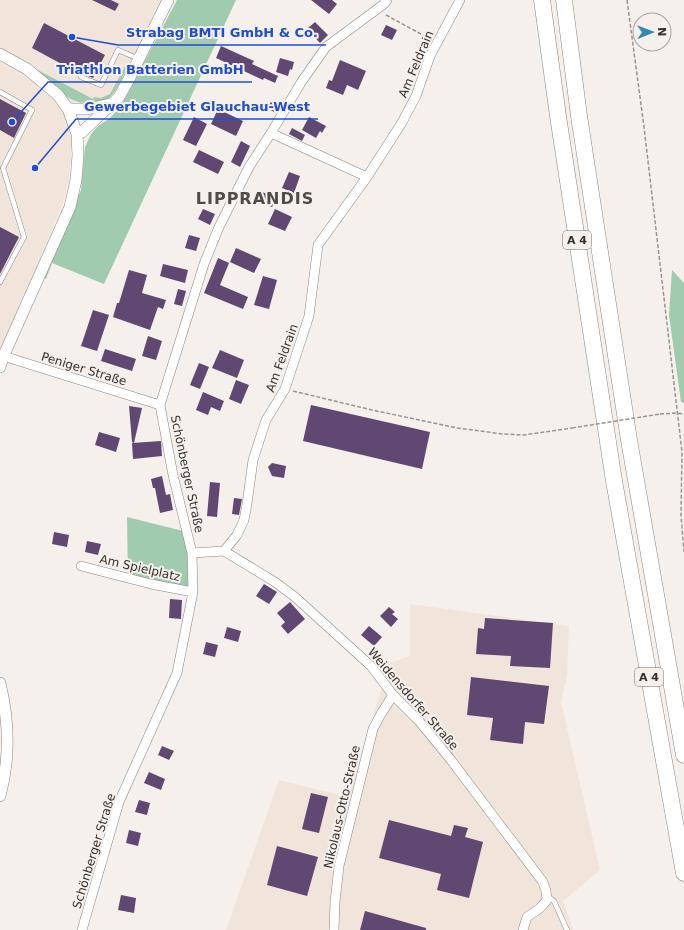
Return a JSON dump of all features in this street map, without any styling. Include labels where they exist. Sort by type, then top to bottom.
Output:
[{"type":"highway","name":"A 4","points":[[542,0],[559,123],[614,481],[684,873]]},
{"type":"highway","name":"A 4","points":[[564,0],[580,123],[629,440],[684,755]]},
{"type":"street","points":[[77,134],[82,132],[119,97],[168,0]]},
{"type":"street","name":"Schönberger Straße","points":[[82,930],[119,802],[177,673],[193,592],[192,553],[173,475],[160,405],[204,264],[219,227],[249,167],[302,80],[326,47],[387,0]]},
{"type":"street","name":"Am Feldrain","points":[[224,551],[237,535],[244,520],[252,460],[266,420],[285,389],[309,316],[318,244],[368,177],[401,124],[416,96],[430,56],[460,0]]},
{"type":"street","points":[[0,54],[27,69],[58,95],[68,109],[77,134],[78,155],[76,180],[70,207],[2,356],[0,368]]},
{"type":"street","points":[[68,109],[88,109],[111,104]]},
{"type":"street","points":[[271,133],[368,177]]},
{"type":"street","name":"Peniger Straße","points":[[2,356],[160,405]]},
{"type":"street","points":[[192,553],[224,551]]},
{"type":"street","name":"Weidensdorfer Straße","points":[[224,551],[275,582],[295,597],[371,666],[393,695],[419,721],[451,760],[543,882],[547,896]]},
{"type":"street","name":"Am Spielplatz","points":[[81,566],[151,584],[193,592]]},
{"type":"street","points":[[0,683],[8,737],[5,779],[0,796]]},
{"type":"street","name":"Nikolaus-Otto-Straße","points":[[334,930],[339,866],[373,729],[393,695]]},
{"type":"street","points":[[523,930],[528,917],[540,908],[547,900],[547,896]]},
{"type":"lane","points":[[81,77],[101,85],[118,50],[139,59]]},
{"type":"lane","points":[[0,92],[32,110],[3,168],[24,238],[0,282]]},
{"type":"lane","points":[[547,896],[554,901],[567,930]]},
{"type":"path","points":[[627,0],[646,143],[682,452],[681,514],[684,552]]},
{"type":"path","points":[[377,9],[433,40]]},
{"type":"path","points":[[285,389],[372,410],[457,428],[503,434],[531,434],[660,414],[684,414]]},
{"type":"shaded area","points":[[0,0],[168,0],[111,104],[75,106],[69,180],[63,204],[0,354]]},
{"type":"shaded area","points":[[410,604],[569,626],[567,676],[561,702],[600,870],[563,901],[573,930],[226,930],[279,780],[348,797],[381,690],[384,665],[410,656]]},
{"type":"green space","points":[[177,0],[236,0],[104,284],[52,263],[46,279],[43,277],[81,190],[85,147],[91,134],[98,126],[110,118],[121,106]]},
{"type":"green space","points":[[127,63],[129,64],[113,94],[107,99],[90,103],[71,99],[54,88],[32,67],[93,99],[94,97],[101,98],[110,94]]},
{"type":"green space","points":[[672,270],[684,283],[684,403],[681,402],[669,315]]},
{"type":"green space","points":[[127,517],[187,532],[193,592],[128,578]]},
{"type":"building","points":[[92,0],[111,0],[119,4],[115,11]]},
{"type":"building","points":[[311,0],[332,0],[337,4],[329,14]]},
{"type":"building","points":[[315,22],[328,35],[320,43],[307,29]]},
{"type":"building","points":[[44,23],[105,55],[93,78],[69,68],[32,48]]},
{"type":"building","points":[[386,25],[397,30],[392,40],[381,35]]},
{"type":"building","points":[[221,46],[254,61],[252,64],[278,76],[275,83],[264,78],[263,80],[216,58]]},
{"type":"building","points":[[280,58],[294,62],[292,70],[290,69],[288,76],[276,72]]},
{"type":"building","points":[[340,60],[366,71],[358,90],[347,85],[343,95],[326,88],[329,80],[332,81]]},
{"type":"building","points":[[0,99],[26,113],[14,138],[0,130]]},
{"type":"building","points":[[271,102],[280,107],[276,113],[267,108]]},
{"type":"building","points":[[218,109],[243,121],[236,136],[211,124]]},
{"type":"building","points":[[194,117],[207,124],[196,146],[183,140]]},
{"type":"building","points":[[309,117],[326,126],[322,133],[320,131],[316,138],[302,130]]},
{"type":"building","points":[[292,128],[305,135],[302,141],[289,134]]},
{"type":"building","points":[[241,141],[250,146],[240,167],[231,162]]},
{"type":"building","points":[[199,150],[224,162],[218,174],[193,162]]},
{"type":"building","points":[[289,172],[300,176],[294,193],[282,188]]},
{"type":"building","points":[[260,191],[276,198],[272,207],[256,200]]},
{"type":"building","points":[[203,209],[215,214],[210,225],[198,219]]},
{"type":"building","points":[[275,209],[292,217],[285,231],[268,224]]},
{"type":"building","points":[[0,227],[19,237],[0,274]]},
{"type":"building","points":[[189,235],[200,238],[196,251],[185,248]]},
{"type":"building","points":[[236,248],[261,259],[254,273],[230,262]]},
{"type":"building","points":[[218,258],[229,263],[220,285],[248,297],[243,309],[204,293]]},
{"type":"building","points":[[163,264],[188,270],[185,283],[160,276]]},
{"type":"building","points":[[129,270],[147,275],[142,293],[166,300],[163,309],[158,307],[150,330],[113,317]]},
{"type":"building","points":[[263,276],[277,280],[269,309],[254,305]]},
{"type":"building","points":[[178,289],[186,291],[182,306],[174,304]]},
{"type":"building","points":[[93,310],[109,315],[97,351],[81,346]]},
{"type":"building","points":[[148,336],[162,341],[156,360],[142,356]]},
{"type":"building","points":[[105,349],[136,359],[132,371],[101,361]]},
{"type":"building","points":[[220,350],[244,360],[237,378],[212,368]]},
{"type":"building","points":[[199,363],[209,367],[200,389],[190,385]]},
{"type":"building","points":[[236,380],[249,385],[241,404],[229,399]]},
{"type":"building","points":[[203,392],[224,401],[220,411],[211,407],[208,415],[196,410]]},
{"type":"building","points":[[311,405],[430,432],[422,469],[303,441]]},
{"type":"building","points":[[129,406],[142,408],[134,443],[132,442]]},
{"type":"building","points":[[99,432],[120,438],[116,452],[95,445]]},
{"type":"building","points":[[161,441],[162,456],[133,459],[132,443]]},
{"type":"building","points":[[272,463],[286,466],[284,478],[272,476],[268,467]]},
{"type":"building","points":[[162,476],[166,495],[170,494],[173,510],[160,513],[155,488],[153,488],[151,479]]},
{"type":"building","points":[[210,482],[220,483],[217,517],[207,516]]},
{"type":"building","points":[[234,498],[242,499],[239,515],[232,514]]},
{"type":"building","points":[[54,532],[69,535],[67,547],[52,544]]},
{"type":"building","points":[[87,541],[101,544],[98,555],[85,552]]},
{"type":"building","points":[[264,584],[277,592],[269,604],[256,596]]},
{"type":"building","points":[[170,599],[182,600],[181,619],[169,618]]},
{"type":"building","points":[[290,602],[305,619],[288,634],[281,626],[285,622],[277,613]]},
{"type":"building","points":[[389,607],[395,612],[392,614],[398,619],[391,627],[380,616]]},
{"type":"building","points":[[485,618],[553,623],[550,668],[510,666],[511,656],[476,654],[478,628],[484,629]]},
{"type":"building","points":[[369,626],[382,637],[374,646],[361,635]]},
{"type":"building","points":[[227,627],[241,631],[238,642],[224,638]]},
{"type":"building","points":[[206,642],[218,645],[215,657],[203,654]]},
{"type":"building","points":[[471,677],[549,686],[544,724],[525,722],[523,744],[490,740],[493,718],[467,715]]},
{"type":"building","points":[[162,746],[174,751],[169,760],[158,755]]},
{"type":"building","points":[[149,772],[165,779],[161,790],[144,783]]},
{"type":"building","points":[[311,793],[328,797],[319,833],[302,829]]},
{"type":"building","points":[[139,800],[150,803],[147,815],[135,812]]},
{"type":"building","points":[[389,820],[451,836],[454,825],[468,828],[465,837],[483,842],[469,898],[437,890],[441,874],[379,858]]},
{"type":"building","points":[[129,830],[141,833],[138,846],[126,843]]},
{"type":"building","points":[[277,846],[318,857],[307,896],[267,885]]},
{"type":"building","points":[[121,895],[136,898],[134,913],[118,910]]},
{"type":"building","points":[[365,911],[426,928],[426,930],[360,930]]},
{"type":"place","name":"Strabag BMTI GmbH & Co.","points":[[72,37]]},
{"type":"place","name":"Triathlon Batterien GmbH","points":[[12,122]]},
{"type":"place","name":"Gewerbegebiet Glauchau-West","points":[[35,168]]},
{"type":"district","name":"LIPPRANDIS","points":[[255,198]]}]
